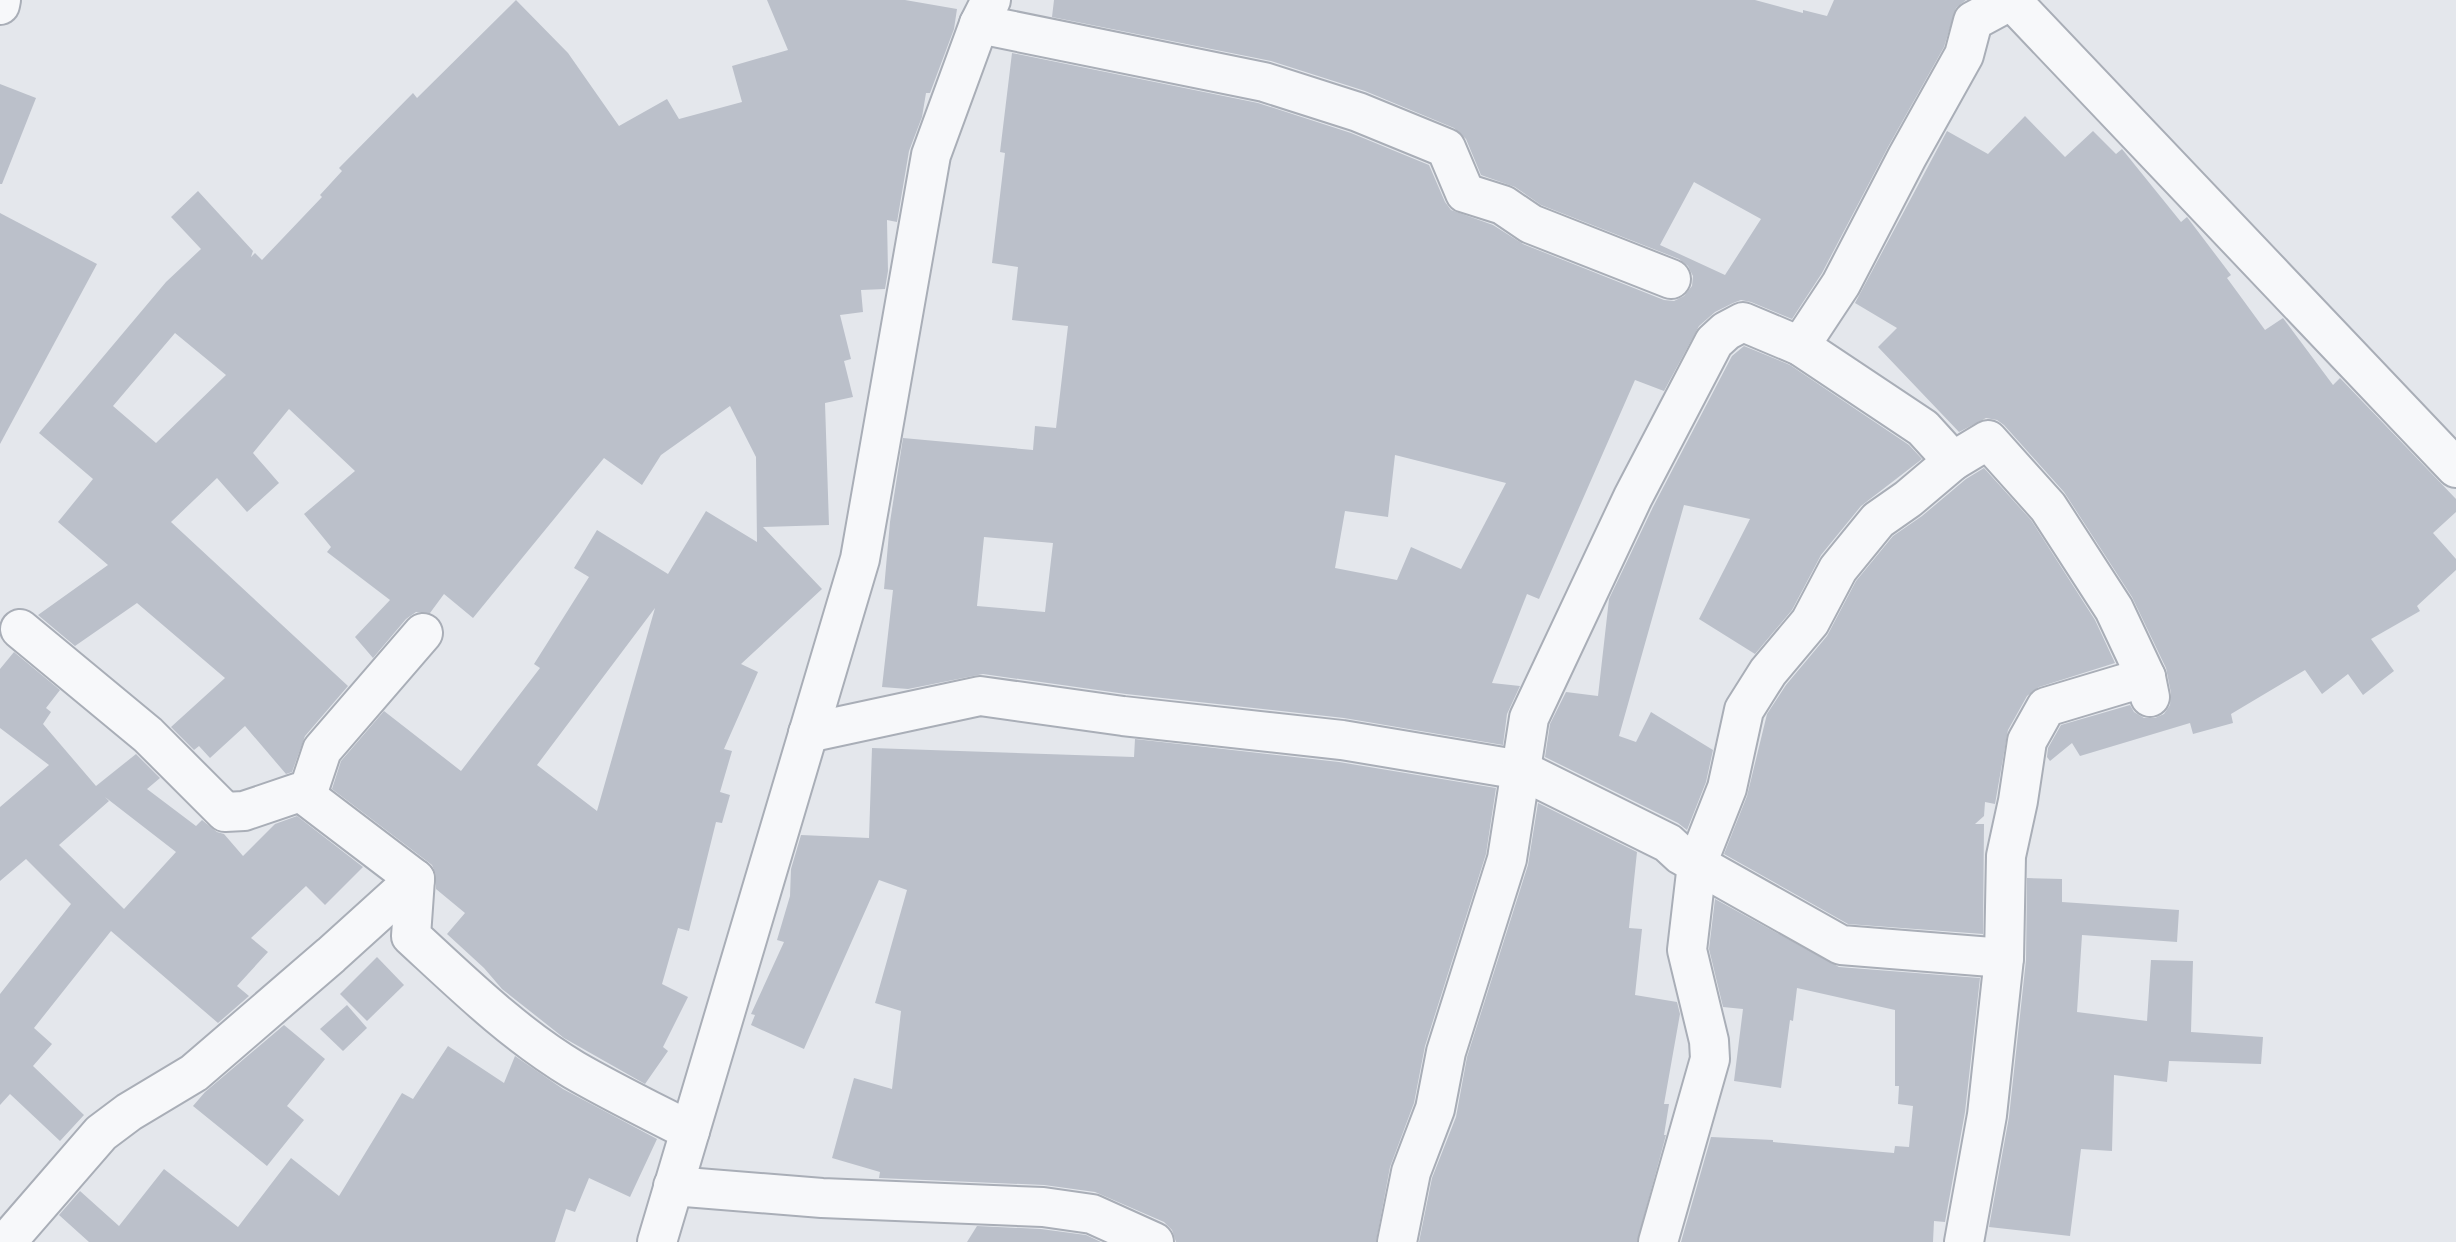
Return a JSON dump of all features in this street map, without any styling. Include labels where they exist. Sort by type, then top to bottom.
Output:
[{"type":"street","points":[[1800,346],[1841,284],[1964,55],[1973,20],[2011,1],[2456,468]]},
{"type":"street","points":[[657,1242],[860,559],[931,155],[985,12],[1264,82],[1358,113],[1446,148],[1465,193],[1503,205],[1531,224],[1671,278]]},
{"type":"street","points":[[1397,1242],[1411,1172],[1436,1109],[1446,1052],[1507,859],[1529,718],[1633,497],[1714,342],[1726,331],[1743,322],[1800,346],[1923,428],[1953,461]]},
{"type":"street","points":[[1658,1242],[1710,1059],[1709,1041],[1687,950],[1697,864],[1727,788],[1744,710],[1768,672],[1810,622],[1838,569],[1878,520],[1953,461],[1988,440],[2048,507],[2114,609],[2148,687],[2046,707],[2027,741],[2018,802],[2006,856],[2004,958],[1987,1115],[1964,1242]]},
{"type":"street","points":[[20,629],[148,735],[225,812],[244,811],[309,789],[322,750],[423,633]]},
{"type":"street","points":[[808,733],[980,696],[1123,716],[1342,740],[1521,770],[1668,843],[1681,855],[1841,945],[2004,958]]},
{"type":"street","points":[[302,793],[415,878]]},
{"type":"street","points":[[415,878],[411,936],[478,998],[530,1041],[574,1070],[690,1130]]},
{"type":"street","points":[[9,1239],[101,1133],[128,1112],[194,1073],[331,955],[415,878]]},
{"type":"street","points":[[673,1186],[822,1198],[1043,1207],[1092,1214],[1154,1242]]},
{"type":"building","points":[[516,0],[568,53],[619,126],[667,99],[679,119],[742,102],[732,66],[788,50],[767,0],[905,0],[957,9],[954,29],[930,93],[926,93],[922,117],[909,151],[897,222],[887,220],[888,271],[885,289],[861,290],[863,312],[840,315],[851,359],[844,361],[853,397],[825,403],[829,525],[763,527],[822,589],[741,664],[758,672],[724,749],[732,751],[720,792],[730,795],[722,823],[716,822],[689,931],[678,928],[662,984],[688,997],[663,1047],[668,1051],[645,1084],[564,1038],[502,989],[484,968],[447,934],[465,913],[436,889],[436,875],[432,865],[332,789],[341,761],[384,711],[461,771],[540,668],[534,664],[589,577],[574,568],[597,530],[668,574],[706,511],[757,542],[756,457],[730,406],[661,455],[642,485],[604,458],[473,618],[444,594],[430,613],[416,612],[406,619],[373,658],[355,637],[390,600],[327,552],[331,547],[304,514],[355,471],[289,409],[253,453],[279,483],[247,512],[217,478],[171,522],[348,686],[305,736],[292,772],[286,774],[245,726],[210,758],[199,746],[194,750],[171,727],[225,678],[137,603],[75,646],[38,615],[108,565],[58,522],[93,479],[39,433],[166,282],[201,249],[171,217],[198,191],[253,251],[251,257],[255,253],[262,260],[322,197],[320,195],[342,171],[339,168],[413,93],[417,98]],"holes":[[[175,333],[226,375],[156,443],[113,406]],[[655,608],[597,811],[537,765]]]},
{"type":"building","points":[[1054,0],[1755,0],[1803,13],[1803,10],[1827,16],[1834,0],[1966,0],[1956,8],[1944,47],[1822,273],[1792,319],[1751,302],[1741,300],[1733,303],[1715,312],[1699,326],[1664,391],[1635,380],[1539,599],[1527,594],[1492,683],[1520,686],[1507,714],[1503,745],[1344,718],[1126,694],[983,674],[908,689],[882,687],[893,590],[884,589],[890,522],[903,438],[1033,450],[1035,426],[1056,428],[1068,326],[1012,320],[1018,267],[992,263],[1005,153],[1000,152],[1012,53],[1258,103],[1351,133],[1429,165],[1451,210],[1493,225],[1523,244],[1664,300],[1674,301],[1684,296],[1692,286],[1693,276],[1688,266],[1679,259],[1541,205],[1515,187],[1481,175],[1466,139],[1454,128],[1365,91],[1271,61],[1052,17]],"holes":[[[1694,182],[1761,219],[1725,275],[1660,245]],[[1395,455],[1506,483],[1461,569],[1411,547],[1397,580],[1335,568],[1345,511],[1388,517]],[[984,537],[1053,543],[1045,612],[977,606]]]},
{"type":"building","points":[[0,84],[36,98],[2,184],[0,184]]},
{"type":"building","points":[[2025,116],[2065,157],[2093,131],[2116,154],[2122,149],[2181,222],[2187,217],[2231,275],[2227,278],[2265,330],[2283,318],[2333,385],[2340,378],[2456,499],[2456,512],[2433,533],[2456,559],[2456,570],[2417,606],[2420,611],[2371,639],[2394,671],[2363,695],[2348,674],[2322,694],[2305,670],[2231,714],[2233,723],[2193,734],[2190,723],[2080,756],[2072,743],[2050,761],[2047,757],[2048,748],[2061,725],[2130,705],[2134,712],[2144,718],[2155,718],[2164,714],[2170,705],[2171,693],[2166,668],[2132,597],[2064,492],[1997,420],[1986,418],[1959,432],[1878,347],[1897,328],[1855,303],[1947,131],[1988,154]]},
{"type":"building","points":[[0,213],[97,264],[0,444]]},
{"type":"building","points":[[1744,346],[1790,365],[1909,445],[1922,459],[1861,506],[1821,555],[1792,610],[1755,654],[1699,619],[1750,519],[1684,505],[1619,736],[1636,742],[1651,712],[1713,750],[1706,782],[1687,830],[1678,823],[1545,757],[1550,724],[1566,692],[1598,696],[1609,599],[1653,507],[1732,356]]},
{"type":"building","points":[[1984,468],[2031,520],[2095,620],[2115,663],[2039,687],[2027,696],[2008,730],[1995,804],[1985,802],[1984,816],[1975,824],[1984,824],[1983,934],[1848,924],[1724,854],[1747,796],[1767,714],[1786,685],[1827,636],[1856,581],[1893,536]]},
{"type":"building","points":[[14,652],[60,690],[46,708],[51,712],[43,724],[96,786],[136,754],[160,778],[147,789],[196,826],[202,820],[224,834],[243,856],[275,824],[297,816],[363,867],[325,905],[306,886],[251,938],[268,952],[237,986],[249,996],[218,1023],[111,931],[34,1028],[52,1044],[33,1066],[84,1115],[60,1141],[10,1094],[0,1105],[0,994],[71,904],[26,859],[0,881],[0,807],[49,765],[0,728],[0,669]],"holes":[[[105,797],[176,852],[124,909],[59,845],[109,801]]]},
{"type":"building","points":[[1135,739],[1339,762],[1496,788],[1486,854],[1425,1046],[1414,1103],[1390,1167],[1376,1242],[1176,1242],[1172,1230],[1164,1222],[1095,1192],[1044,1185],[879,1178],[880,1172],[832,1158],[854,1078],[892,1089],[901,1011],[875,1003],[907,890],[879,880],[804,1049],[751,1025],[755,1015],[751,1014],[784,942],[777,940],[790,896],[791,869],[801,835],[869,838],[872,748],[1134,757]]},
{"type":"building","points":[[1538,803],[1637,852],[1629,928],[1642,929],[1635,995],[1677,1002],[1680,1014],[1664,1104],[1669,1104],[1666,1135],[1637,1242],[1419,1242],[1432,1178],[1456,1117],[1467,1057],[1528,865]]},
{"type":"building","points":[[2027,878],[2062,879],[2062,902],[2179,910],[2177,942],[2082,935],[2077,1012],[2147,1021],[2151,960],[2193,961],[2191,1032],[2263,1037],[2261,1064],[2169,1061],[2167,1082],[2114,1075],[2112,1151],[2081,1149],[2070,1236],[1989,1227],[2009,1117],[2026,960]]},
{"type":"building","points":[[1715,899],[1839,967],[1980,978],[1965,1112],[1945,1222],[1934,1221],[1933,1242],[1681,1242],[1711,1137],[1773,1140],[1894,1153],[1895,1146],[1909,1147],[1913,1106],[1898,1104],[1899,1086],[1895,1086],[1895,1010],[1797,988],[1781,1088],[1734,1081],[1743,1009],[1723,1007],[1709,949]]},
{"type":"building","points":[[377,957],[404,985],[367,1021],[340,994]]},
{"type":"building","points":[[347,1005],[367,1028],[343,1051],[320,1029]]},
{"type":"building","points":[[284,1025],[325,1059],[287,1106],[304,1120],[267,1166],[193,1106],[205,1092]]},
{"type":"building","points":[[448,1046],[504,1083],[515,1056],[563,1089],[657,1139],[630,1197],[589,1178],[575,1212],[566,1209],[555,1242],[89,1242],[59,1215],[80,1191],[119,1226],[164,1169],[238,1227],[291,1158],[339,1196],[402,1093],[413,1099]]},
{"type":"building","points":[[977,1226],[1041,1229],[1086,1235],[1101,1242],[967,1242]]}]
